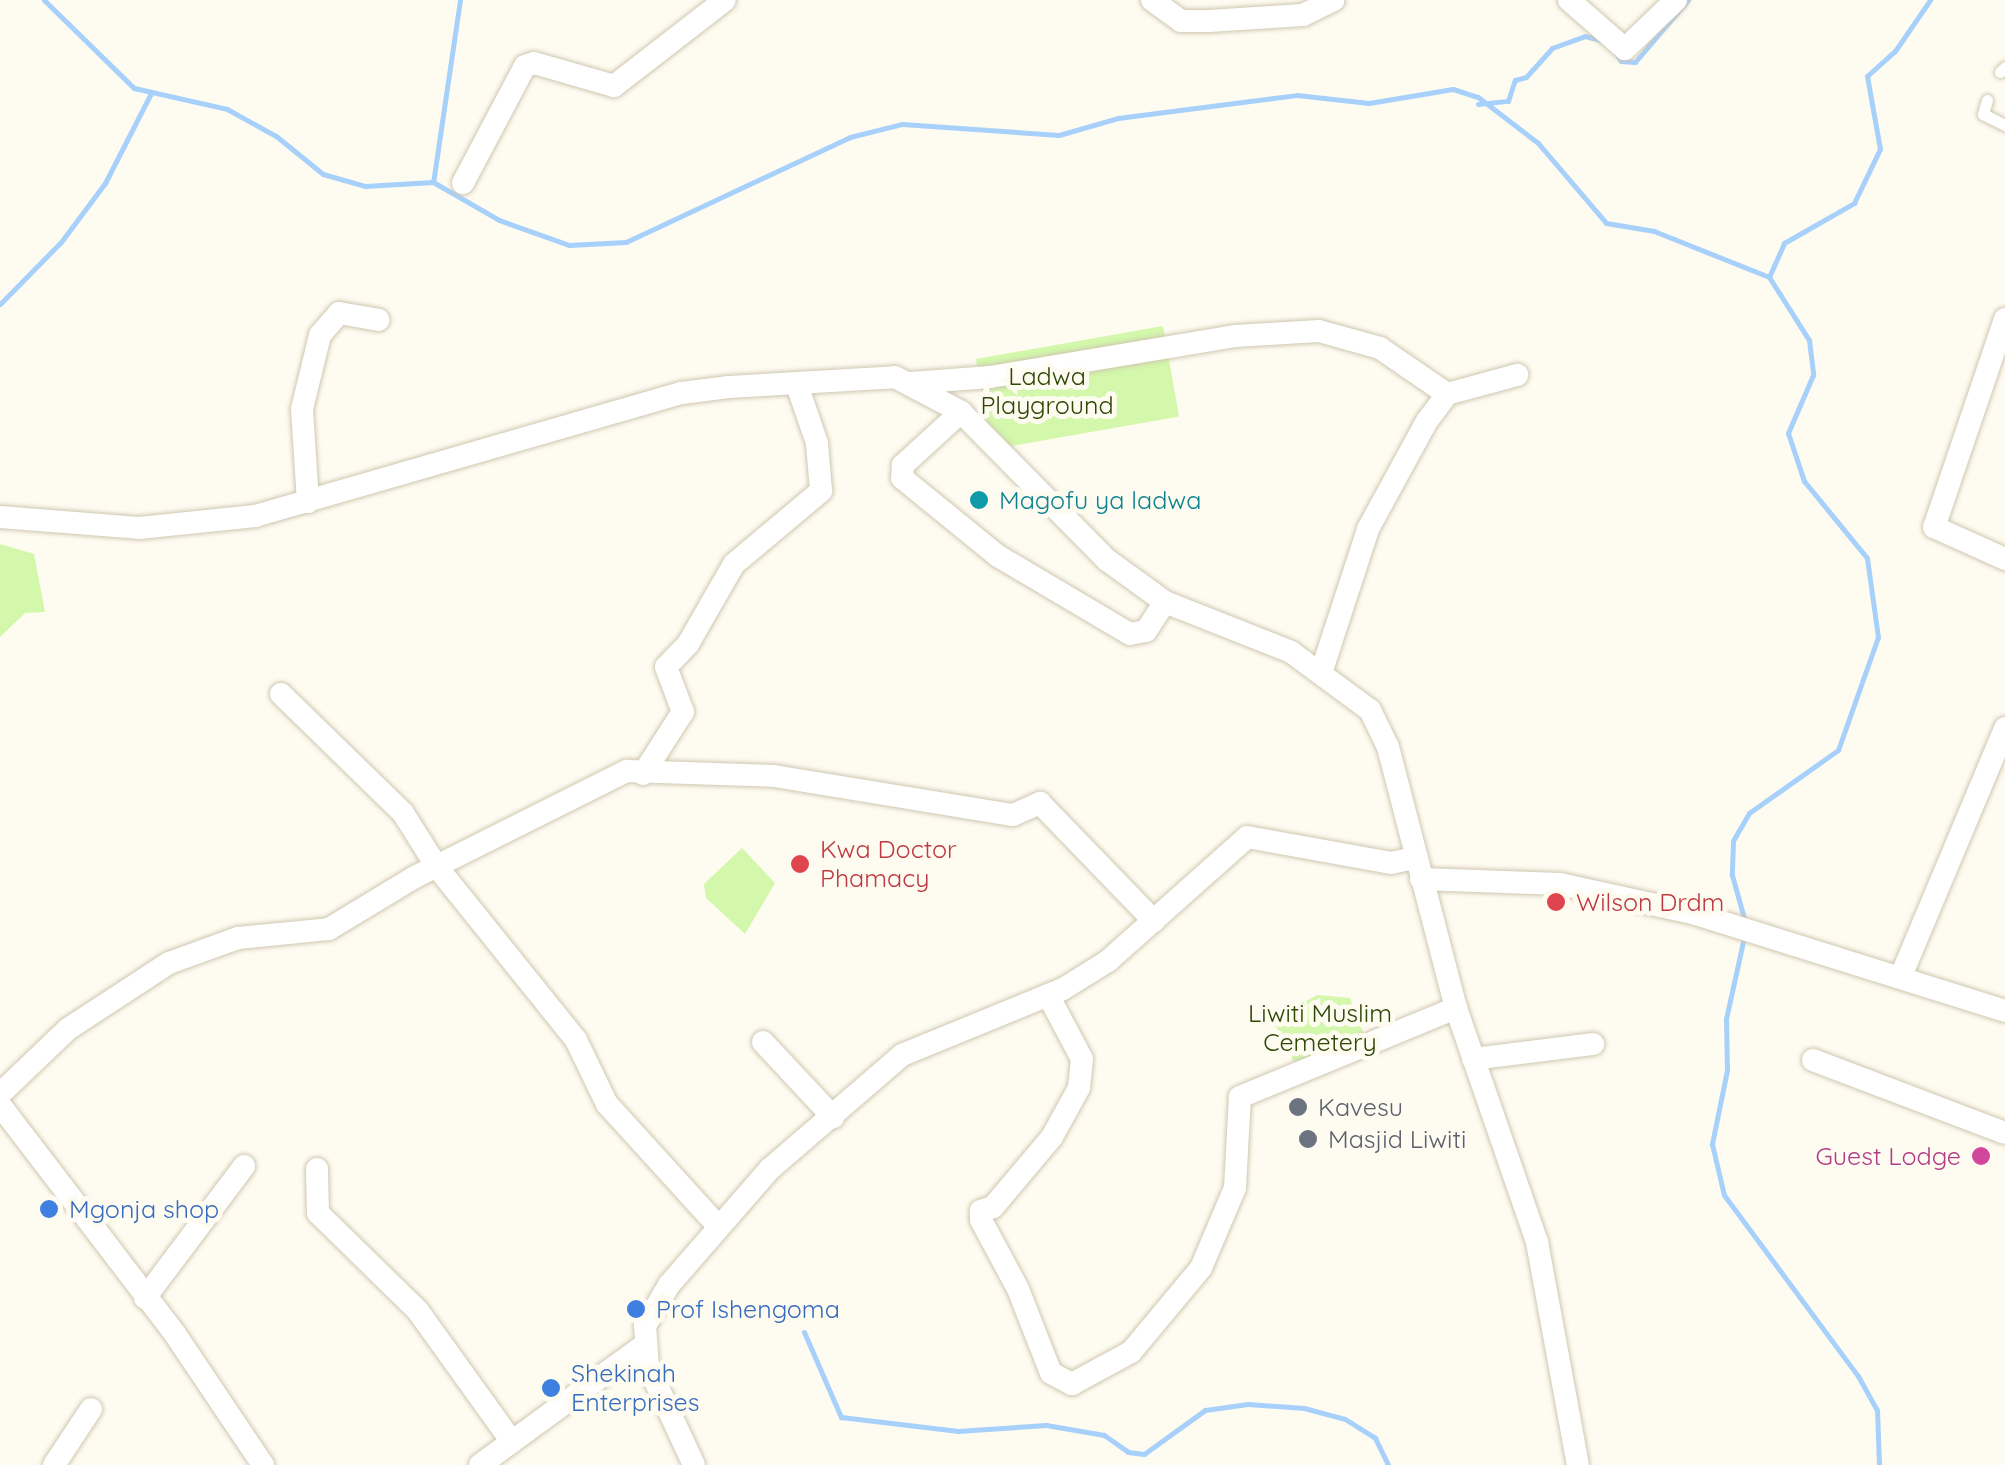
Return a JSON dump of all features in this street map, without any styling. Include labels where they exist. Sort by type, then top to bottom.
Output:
[{"type":"street","points":[[463,183],[479,143],[528,64],[614,86],[725,0]]},
{"type":"street","points":[[1152,0],[1181,22],[1209,22],[1303,15],[1334,0]]},
{"type":"street","points":[[1569,0],[1625,48],[1676,0]]},
{"type":"street","points":[[308,502],[302,409],[320,335],[339,313],[378,320]]},
{"type":"street","points":[[2005,320],[1934,527],[2005,559]]},
{"type":"street","points":[[912,383],[990,377],[1202,340],[1319,331],[1380,348],[1446,394]]},
{"type":"street","points":[[1322,670],[1368,529],[1446,394],[1517,375]]},
{"type":"street","points":[[0,518],[190,528],[308,502],[682,394],[894,378],[912,383],[960,412],[1108,560],[1165,602],[1322,670],[1357,696],[1376,720],[1456,1008],[1545,1273],[1578,1465]]},
{"type":"street","points":[[642,774],[683,712],[666,668],[688,644],[734,564],[821,491],[816,443],[797,385]]},
{"type":"street","points":[[960,412],[904,465],[902,478],[998,556],[1130,634],[1146,630],[1165,602]]},
{"type":"street","points":[[281,694],[403,813],[438,867],[576,1040],[607,1104],[718,1226]]},
{"type":"street","points":[[1901,976],[2005,728]]},
{"type":"street","points":[[0,1094],[68,1030],[169,963],[238,938],[329,929],[597,782],[627,771],[774,776],[1013,815],[1040,802],[1154,922]]},
{"type":"street","points":[[694,1465],[642,1346],[645,1326],[668,1285],[718,1226],[770,1169],[902,1054],[1048,995],[1108,961],[1247,838],[1418,868],[1560,884],[1696,914],[2005,1011]]},
{"type":"street","points":[[1048,995],[1082,1059],[1078,1088],[1052,1136],[993,1206],[981,1210],[981,1220],[1018,1289],[1051,1373],[1072,1384],[1131,1352],[1201,1268],[1235,1188],[1240,1097],[1456,1008]]},
{"type":"street","points":[[763,1042],[833,1117]]},
{"type":"street","points":[[1474,1059],[1593,1044]]},
{"type":"street","points":[[1813,1060],[2005,1133]]},
{"type":"street","points":[[0,1105],[205,1374],[263,1465]]},
{"type":"street","points":[[145,1298],[244,1166]]},
{"type":"street","points":[[317,1170],[318,1212],[418,1311],[512,1442]]},
{"type":"street","points":[[480,1465],[642,1346]]},
{"type":"street","points":[[54,1465],[92,1409]]},
{"type":"lane","points":[[1987,100],[1983,114],[2005,125]]},
{"type":"green space","name":"Ladwa Playground","points":[[1163,326],[1179,417],[992,450],[976,359]]},
{"type":"green space","points":[[0,544],[34,554],[45,612],[25,613],[0,637]]},
{"type":"green space","points":[[742,848],[775,883],[745,934],[706,898],[704,884]]},
{"type":"green space","name":"Liwiti Muslim Cemetery","points":[[1318,995],[1350,998],[1367,1043],[1317,1062],[1293,1061],[1272,1018]]},
{"type":"waterway","points":[[44,0],[134,88],[227,109],[276,136],[323,174],[365,186],[433,182]]},
{"type":"waterway","points":[[460,0],[433,182],[499,220],[569,245],[626,242],[850,137],[902,124],[1059,135],[1118,118],[1297,95],[1369,103],[1453,89],[1478,97],[1538,143],[1606,223],[1654,231],[1769,277],[1809,340],[1813,375],[1788,433],[1804,481],[1867,558],[1878,637],[1838,750],[1749,813],[1733,841],[1732,875],[1745,922]]},
{"type":"waterway","points":[[1616,53],[1621,61],[1635,62],[1688,0]]},
{"type":"waterway","points":[[1769,277],[1784,243],[1854,203],[1880,149],[1867,76],[1895,51],[1930,0]]},
{"type":"waterway","points":[[1478,104],[1508,101],[1515,80],[1526,77],[1552,48],[1585,36],[1600,40]]},
{"type":"waterway","points":[[0,304],[61,242],[105,183],[151,93]]},
{"type":"waterway","points":[[1744,937],[1726,1019],[1727,1070],[1712,1144],[1724,1195],[1858,1376],[1877,1410],[1879,1465]]},
{"type":"waterway","points":[[804,1332],[841,1417],[958,1431],[1046,1425],[1104,1435],[1128,1452],[1144,1454],[1205,1410],[1248,1404],[1304,1408],[1345,1419],[1375,1438],[1388,1465]]},
{"type":"place","name":"Magofu ya ladwa","points":[[979,500]]},
{"type":"place","name":"Kwa Doctor Phamacy","points":[[800,864]]},
{"type":"place","name":"Wilson Drdm","points":[[1556,902]]},
{"type":"place","name":"Kavesu","points":[[1298,1107]]},
{"type":"place","name":"Masjid Liwiti","points":[[1308,1139]]},
{"type":"place","name":"Guest Lodge","points":[[1981,1156]]},
{"type":"place","name":"Mgonja shop","points":[[49,1209]]},
{"type":"place","name":"Prof Ishengoma","points":[[636,1309]]},
{"type":"place","name":"Shekinah Enterprises","points":[[551,1388]]}]
